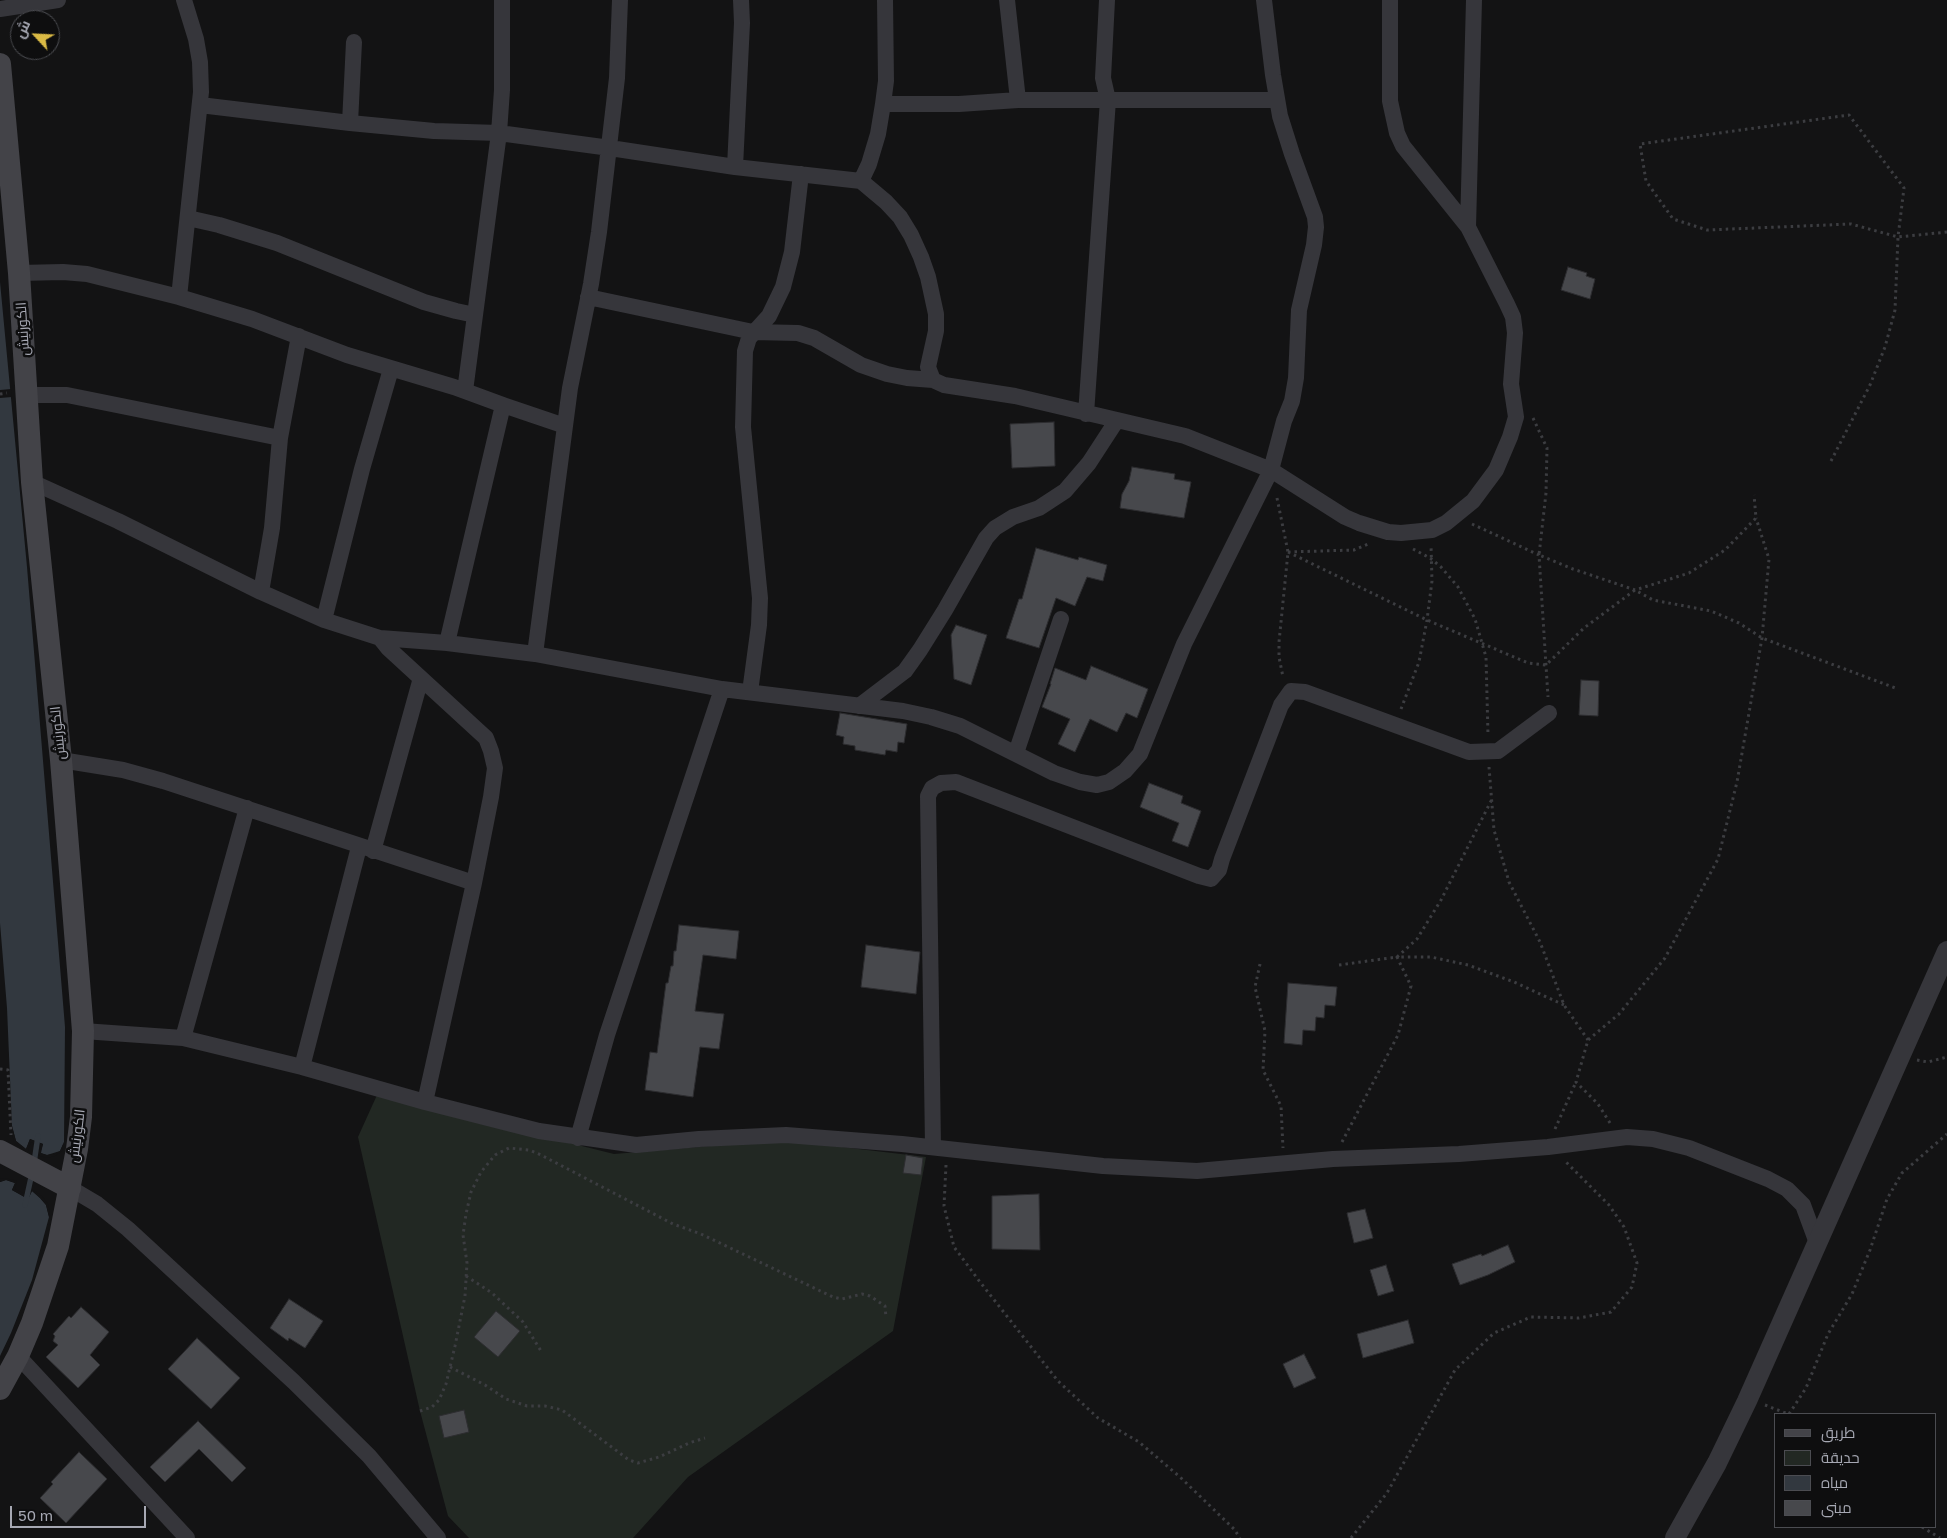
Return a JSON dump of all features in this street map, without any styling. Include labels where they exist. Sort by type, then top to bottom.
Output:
[{"type":"main road","name":"الكورنيش","points":[[0,64],[19,273],[32,482],[61,760],[83,1031],[81,1117],[63,1184],[55,1255],[32,1323],[18,1356],[0,1389]]},
{"type":"main road","points":[[5,1146],[63,1184]]},
{"type":"street","points":[[0,9],[58,0]]},
{"type":"street","points":[[179,298],[200,104],[200,62],[196,39],[184,0]]},
{"type":"street","points":[[465,391],[499,133],[502,90],[502,0]]},
{"type":"street","points":[[535,654],[564,426],[588,297],[610,148],[620,39],[620,0]]},
{"type":"street","points":[[735,167],[742,0]]},
{"type":"street","points":[[861,181],[869,164],[878,134],[884,104],[886,82],[885,0]]},
{"type":"street","points":[[1007,0],[1018,100]]},
{"type":"street","points":[[1086,414],[1108,100],[1103,78],[1107,0]]},
{"type":"street","points":[[32,482],[118,521],[261,592],[324,620],[380,638],[447,643],[535,654],[722,689],[903,711],[932,717],[960,726],[1054,773],[1080,782],[1097,785],[1109,782],[1125,771],[1140,754],[1184,644],[1271,470],[1284,421],[1292,401],[1296,378],[1298,310],[1314,245],[1316,227],[1315,217],[1286,135],[1278,100],[1264,0]]},
{"type":"street","points":[[588,297],[753,332],[798,333],[814,338],[861,365],[886,374],[933,380],[944,385],[1014,396],[1185,436],[1271,470],[1345,517],[1372,528],[1416,533],[1432,530],[1456,516],[1473,500],[1496,470],[1516,417],[1511,384],[1515,333],[1512,317],[1468,227],[1408,152],[1398,133],[1390,101],[1390,0]]},
{"type":"street","points":[[1468,227],[1474,0]]},
{"type":"street","points":[[350,123],[354,42]]},
{"type":"street","points":[[884,104],[959,104],[1018,100],[1278,100]]},
{"type":"street","points":[[200,104],[350,123],[434,131],[499,133],[735,167],[861,181],[886,202],[900,218],[911,235],[921,257],[928,277],[936,314],[936,331],[928,367],[933,380]]},
{"type":"street","points":[[750,692],[759,625],[760,598],[743,427],[745,351],[749,338],[769,316],[783,287],[792,252],[801,174]]},
{"type":"street","points":[[188,218],[219,225],[277,243],[424,302],[449,310],[475,315]]},
{"type":"street","points":[[19,273],[63,272],[87,274],[216,308],[391,369],[465,391],[564,426]]},
{"type":"street","points":[[261,592],[272,528],[280,438],[299,336]]},
{"type":"street","points":[[324,620],[362,469],[391,369]]},
{"type":"street","points":[[28,395],[66,395],[280,438]]},
{"type":"street","points":[[447,643],[503,405]]},
{"type":"street","points":[[859,706],[905,671],[945,610],[986,538],[995,528],[1013,517],[1039,508],[1065,491],[1089,463],[1117,420]]},
{"type":"street","points":[[1016,753],[1061,619]]},
{"type":"street","points":[[380,638],[388,648],[486,738],[495,768],[474,883],[425,1102]]},
{"type":"street","points":[[302,1067],[366,849],[421,678]]},
{"type":"street","points":[[578,1138],[606,1035],[722,689]]},
{"type":"street","points":[[940,1148],[928,796],[932,788],[941,783],[956,782],[1199,876],[1211,878],[1219,870],[1281,705],[1291,691],[1305,692],[1469,752],[1498,751],[1549,713]]},
{"type":"street","points":[[61,760],[123,770],[247,808],[366,849],[474,883]]},
{"type":"street","points":[[183,1038],[247,808]]},
{"type":"street","points":[[1675,1538],[1717,1462],[1747,1401],[1947,950]]},
{"type":"street","points":[[83,1031],[183,1038],[302,1067],[425,1102],[539,1131],[636,1145],[708,1138],[786,1135],[940,1148],[1103,1166],[1197,1171],[1333,1159],[1442,1155],[1548,1147],[1619,1137],[1653,1139],[1689,1148],[1768,1178],[1788,1189],[1803,1205],[1817,1243]]},
{"type":"street","points":[[63,1184],[97,1204],[128,1229],[287,1376],[369,1456],[438,1538]]},
{"type":"street","points":[[18,1356],[187,1538]]},
{"type":"path","points":[[1831,461],[1870,385],[1885,347],[1895,310],[1898,237],[1904,188],[1849,115],[1640,144],[1646,181],[1673,219],[1707,230],[1851,224],[1898,237],[1947,232]]},
{"type":"path","points":[[1531,414],[1547,448],[1546,493],[1539,555],[1549,713]]},
{"type":"path","points":[[1271,470],[1288,552],[1279,657],[1284,679],[1291,691]]},
{"type":"path","points":[[1352,1538],[1387,1493],[1455,1370],[1494,1333],[1531,1317],[1579,1318],[1611,1312],[1632,1287],[1637,1263],[1624,1228],[1609,1205],[1584,1179],[1548,1147],[1576,1082],[1588,1040],[1619,1014],[1665,958],[1718,859],[1737,782],[1762,638],[1769,559],[1756,518],[1754,495]]},
{"type":"path","points":[[1456,516],[1573,569],[1635,590],[1653,600],[1711,612],[1739,623],[1762,638],[1898,689]]},
{"type":"path","points":[[1546,665],[1584,628],[1635,590],[1689,573],[1725,550],[1756,518]]},
{"type":"path","points":[[1395,724],[1419,662],[1432,581],[1430,558],[1432,530]]},
{"type":"path","points":[[1288,552],[1354,550],[1394,532],[1413,549],[1441,566],[1458,587],[1475,618],[1486,657],[1488,751],[1494,830],[1510,882],[1540,942],[1564,1005],[1588,1040]]},
{"type":"path","points":[[1288,552],[1427,620],[1528,663],[1546,665]]},
{"type":"path","points":[[1397,957],[1417,939],[1441,900],[1491,800]]},
{"type":"path","points":[[1339,964],[1397,957],[1431,957],[1468,965],[1514,982],[1564,1005]]},
{"type":"path","points":[[1333,1159],[1398,1034],[1411,986],[1397,957]]},
{"type":"path","points":[[1260,964],[1255,987],[1265,1031],[1263,1070],[1281,1106],[1283,1164]]},
{"type":"path","points":[[1899,1058],[1928,1062],[1947,1058]]},
{"type":"path","points":[[0,1069],[8,1070],[5,1146]]},
{"type":"path","points":[[1576,1082],[1598,1104],[1619,1137]]},
{"type":"path","points":[[1790,1413],[1806,1388],[1828,1334],[1852,1294],[1870,1250],[1887,1199],[1902,1173],[1947,1134]]},
{"type":"path","points":[[420,1411],[432,1407],[439,1400],[446,1384],[450,1367],[465,1296],[467,1263],[463,1235],[471,1192],[481,1172],[495,1155],[509,1148],[528,1150],[568,1168],[673,1224],[701,1234],[833,1297],[842,1299],[862,1294],[870,1296],[885,1306],[886,1318]]},
{"type":"path","points":[[940,1148],[944,1206],[954,1247],[980,1282],[1058,1380],[1098,1418],[1139,1442],[1180,1477],[1234,1529],[1240,1538]]},
{"type":"path","points":[[466,1276],[492,1294],[523,1322],[541,1351]]},
{"type":"path","points":[[450,1367],[485,1385],[506,1399],[527,1406],[545,1406],[562,1410],[629,1460],[638,1463],[659,1457],[706,1438]]},
{"type":"path","points":[[1747,1401],[1769,1406],[1786,1413]]},
{"type":"path","points":[[1924,1528],[1940,1538]]},
{"type":"green space","points":[[377,1095],[614,1154],[783,1140],[926,1157],[893,1331],[688,1477],[633,1538],[469,1538],[448,1516],[420,1411],[358,1137]]},
{"type":"water","points":[[0,282],[27,567],[65,1027],[64,1142],[60,1151],[47,1155],[40,1153],[43,1144],[30,1139],[26,1149],[16,1141],[12,1126],[7,1008],[0,923]]},
{"type":"water","points":[[6,1180],[15,1183],[12,1190],[28,1199],[32,1191],[46,1205],[49,1217],[32,1280],[0,1356],[0,1182]]},
{"type":"pier","points":[[11,389],[12,397],[0,398],[0,390]]},
{"type":"pier","points":[[12,1126],[16,1141],[26,1149],[30,1139],[43,1144],[41,1153],[47,1155],[55,1154],[60,1151],[64,1142],[62,1151],[55,1156],[47,1158],[40,1156],[38,1153],[40,1146],[31,1142],[28,1151],[25,1151],[14,1142],[11,1131]]},
{"type":"pier","points":[[6,1178],[17,1181],[15,1189],[27,1195],[32,1189],[42,1196],[48,1204],[49,1217],[46,1205],[40,1198],[32,1191],[28,1199],[12,1190],[15,1183],[6,1180],[0,1182],[0,1179]]},
{"type":"building","points":[[1568,267],[1587,273],[1586,276],[1595,279],[1590,299],[1561,290]]},
{"type":"building","points":[[1054,422],[1055,466],[1012,468],[1010,424]]},
{"type":"building","points":[[1132,467],[1175,474],[1174,479],[1191,482],[1184,518],[1120,508],[1122,494],[1129,481]]},
{"type":"building","points":[[1036,548],[1078,560],[1079,557],[1107,565],[1103,581],[1087,577],[1075,606],[1056,598],[1039,648],[1006,638],[1019,599],[1022,599]]},
{"type":"building","points":[[956,625],[987,635],[971,685],[954,679],[951,635]]},
{"type":"building","points":[[1091,666],[1148,689],[1137,718],[1126,713],[1117,732],[1090,719],[1075,752],[1058,744],[1070,719],[1042,707],[1055,668],[1086,680]]},
{"type":"building","points":[[1581,680],[1599,681],[1598,716],[1579,715]]},
{"type":"building","points":[[840,713],[907,724],[904,743],[898,742],[897,752],[886,750],[885,755],[855,750],[855,746],[843,744],[844,737],[836,735]]},
{"type":"building","points":[[1149,783],[1183,796],[1181,803],[1201,811],[1188,847],[1172,841],[1179,823],[1140,807]]},
{"type":"building","points":[[679,925],[739,931],[736,959],[703,955],[695,1011],[724,1014],[719,1049],[700,1047],[693,1097],[645,1090],[650,1052],[657,1053],[666,983],[668,983],[671,966],[673,966]]},
{"type":"building","points":[[866,945],[920,952],[916,994],[861,987]]},
{"type":"building","points":[[1288,983],[1337,987],[1335,1006],[1325,1005],[1324,1018],[1316,1017],[1315,1031],[1303,1030],[1302,1045],[1284,1043]]},
{"type":"building","points":[[906,1155],[923,1158],[921,1175],[903,1173]]},
{"type":"building","points":[[1039,1194],[1040,1250],[992,1249],[992,1196]]},
{"type":"building","points":[[1365,1209],[1373,1238],[1354,1243],[1347,1213]]},
{"type":"building","points":[[1508,1245],[1515,1262],[1488,1275],[1460,1285],[1452,1264],[1481,1254],[1482,1256]]},
{"type":"building","points":[[1386,1265],[1394,1291],[1378,1296],[1370,1270]]},
{"type":"building","points":[[289,1299],[323,1321],[305,1348],[289,1338],[288,1341],[270,1328]]},
{"type":"building","points":[[81,1307],[109,1332],[90,1355],[100,1365],[78,1388],[46,1357],[58,1345],[53,1341],[55,1336],[53,1334],[69,1316],[71,1318]]},
{"type":"building","points":[[496,1311],[520,1331],[498,1357],[474,1337]]},
{"type":"building","points":[[1408,1320],[1414,1343],[1363,1358],[1357,1334]]},
{"type":"building","points":[[197,1338],[240,1378],[211,1409],[168,1369]]},
{"type":"building","points":[[1304,1354],[1316,1378],[1294,1388],[1283,1364]]},
{"type":"building","points":[[464,1410],[469,1432],[444,1438],[439,1416]]},
{"type":"building","points":[[198,1421],[246,1468],[232,1482],[199,1449],[165,1482],[150,1467]]},
{"type":"building","points":[[79,1452],[107,1479],[66,1523],[40,1498],[53,1484],[51,1482]]},
{"type":"waterway","points":[[34,1163],[38,1136]]},
{"type":"waterway","points":[[25,1205],[32,1173]]}]
